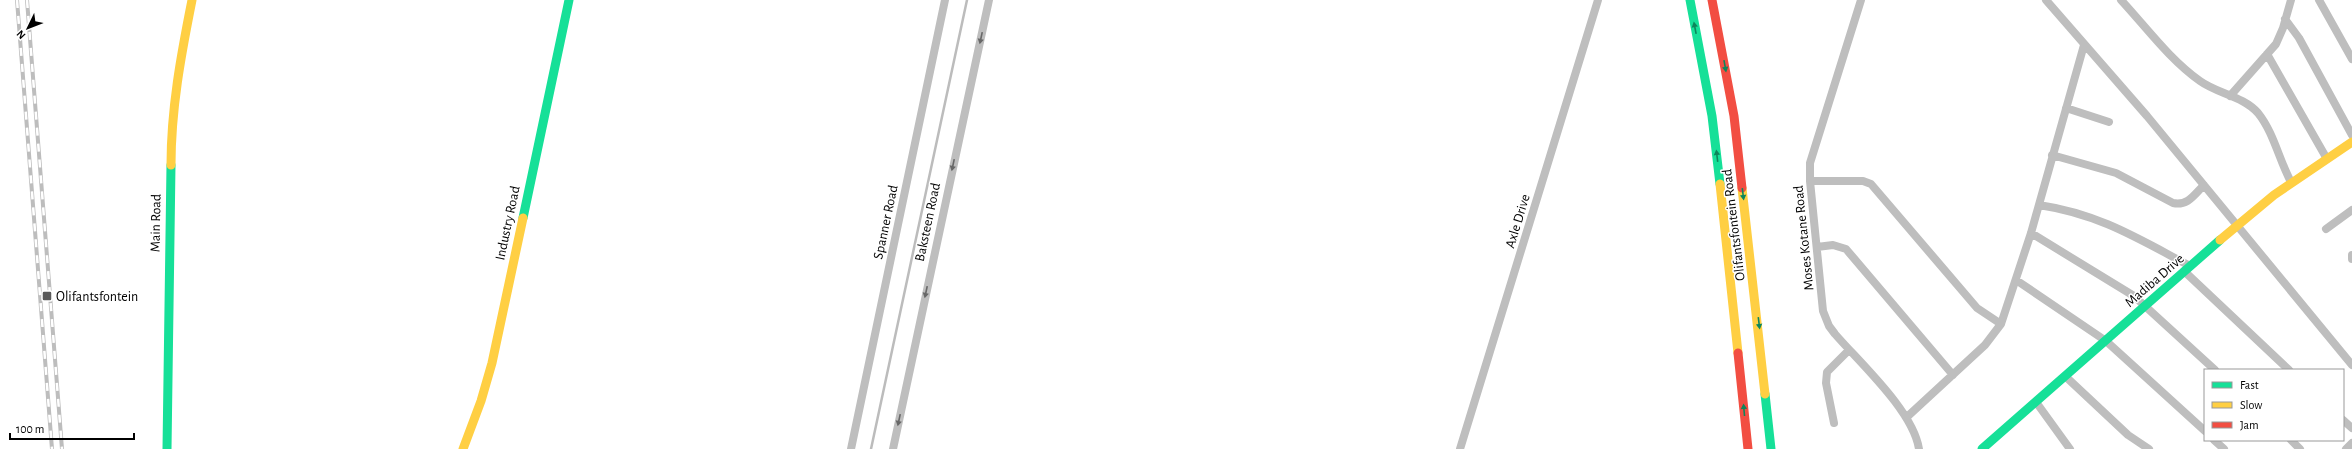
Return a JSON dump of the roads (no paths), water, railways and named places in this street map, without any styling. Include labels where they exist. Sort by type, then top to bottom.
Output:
[{"type":"main road","name":"Main Road","points":[[167,449],[171,129],[179,65],[192,0]]},
{"type":"main road","name":"Industry Road","points":[[463,449],[481,401],[492,363],[569,0]]},
{"type":"main road","name":"Olifantsfontein Road","points":[[1690,0],[1712,116],[1748,449]]},
{"type":"main road","name":"Olifantsfontein Road","points":[[1712,0],[1734,116],[1771,449]]},
{"type":"main road","name":"Madiba Drive","points":[[1988,447],[2036,402],[2187,268],[2291,182],[2352,142]]},
{"type":"street","name":"Spanner Road","points":[[851,449],[945,0]]},
{"type":"street","name":"Baksteen Road","points":[[893,449],[989,0]]},
{"type":"street","name":"Axle Drive","points":[[1460,449],[1598,0]]},
{"type":"street","name":"Moses Kotane Road","points":[[1861,0],[1812,155],[1810,181],[1823,311],[1829,326],[1908,416],[1918,438],[1919,449]]},
{"type":"street","points":[[2046,0],[2204,185],[2352,365]]},
{"type":"street","points":[[2121,0],[2187,71],[2205,84],[2250,105],[2267,128],[2291,182]]},
{"type":"street","points":[[2230,96],[2279,38],[2291,0]]},
{"type":"street","points":[[2319,0],[2352,59]]},
{"type":"street","points":[[2285,19],[2299,38],[2352,136]]},
{"type":"street","points":[[1908,416],[1985,346],[2001,324],[2031,233],[2084,44]]},
{"type":"street","points":[[2267,54],[2327,158]]},
{"type":"street","points":[[2066,108],[2109,122]]},
{"type":"street","points":[[2052,155],[2116,173],[2173,203],[2180,204],[2190,200],[2204,185]]},
{"type":"street","points":[[1810,181],[1863,181],[1871,184],[1977,308],[2001,324]]},
{"type":"street","points":[[2039,205],[2090,216],[2120,228],[2187,268],[2289,369]]},
{"type":"street","points":[[2326,230],[2352,210]]},
{"type":"street","points":[[2031,233],[2114,282],[2144,306],[2214,369]]},
{"type":"street","points":[[1816,247],[1833,245],[1846,250],[1953,375]]},
{"type":"street","points":[[2352,255],[2352,260]]},
{"type":"street","points":[[2016,280],[2106,341],[2204,431]]},
{"type":"street","points":[[1834,422],[1826,383],[1827,372],[1849,350]]},
{"type":"street","points":[[2065,376],[2128,435],[2149,449]]},
{"type":"street","points":[[2036,402],[2070,449]]},
{"type":"street","points":[[2344,421],[2352,428]]},
{"type":"street","points":[[2215,441],[2224,449]]},
{"type":"street","points":[[2292,441],[2300,449]]},
{"type":"street","points":[[2346,449],[2352,444]]},
{"type":"waterway","points":[[871,449],[967,0]]},
{"type":"railway","points":[[17,0],[52,449]]},
{"type":"railway","points":[[27,0],[62,449]]},
{"type":"place","name":"Olifantsfontein","points":[[47,296]]}]
